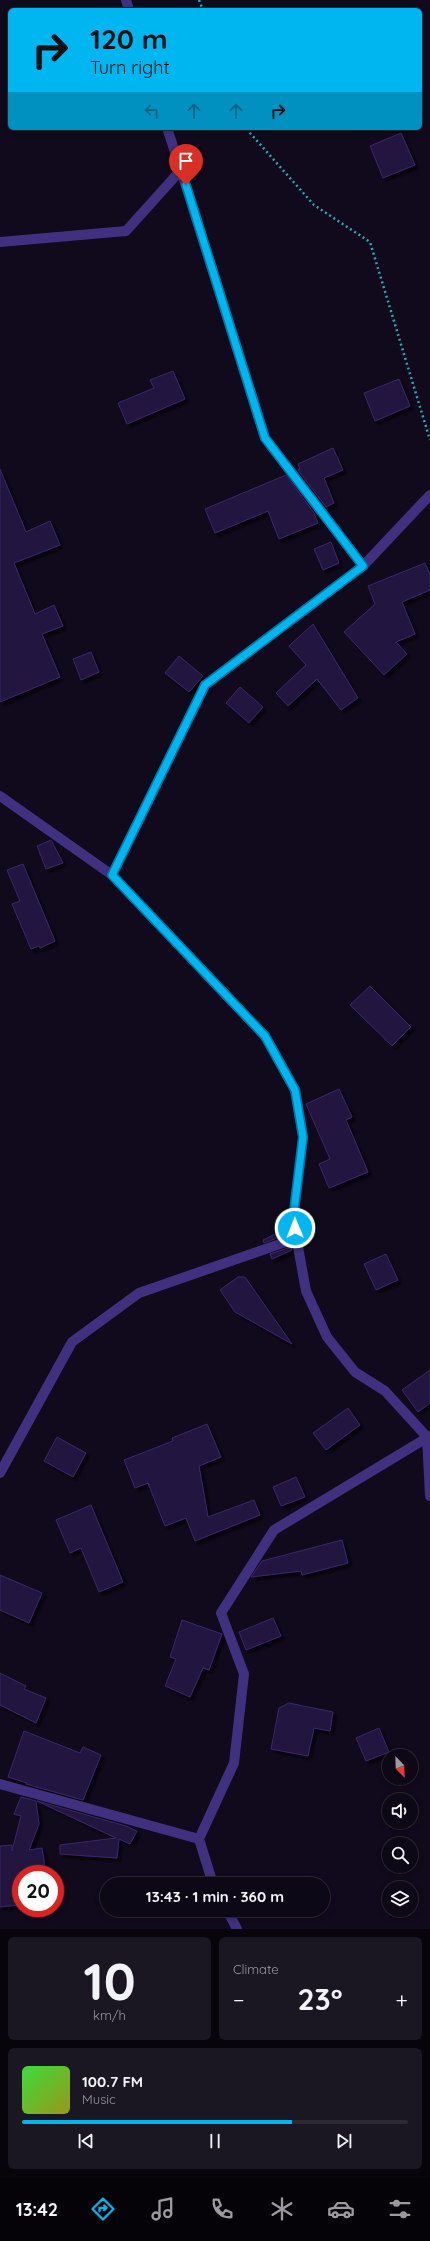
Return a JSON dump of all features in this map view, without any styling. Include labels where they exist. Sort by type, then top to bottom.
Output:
[{"type":"street","points":[[168,130],[265,438],[363,566]]},
{"type":"street","points":[[0,242],[126,231],[181,170]]},
{"type":"street","points":[[112,875],[205,685],[363,566],[430,496]]},
{"type":"street","points":[[0,796],[112,875],[265,1036],[295,1090],[303,1137],[293,1219],[306,1291],[327,1337],[355,1372],[385,1391],[428,1436],[430,1496]]},
{"type":"street","points":[[0,1473],[72,1342],[139,1292],[297,1238]]},
{"type":"street","points":[[210,1877],[199,1839],[234,1763],[244,1674],[221,1613],[274,1530],[428,1436]]},
{"type":"street","points":[[0,1784],[199,1839]]},
{"type":"street","points":[[231,1917],[237,1929]]},
{"type":"path","points":[[249,130],[314,205],[370,242],[430,440]]},
{"type":"building","points":[[401,133],[415,165],[383,178],[370,146]]},
{"type":"building","points":[[173,371],[185,399],[127,424],[118,403],[154,388],[150,380]]},
{"type":"building","points":[[399,379],[410,406],[375,421],[364,393]]},
{"type":"building","points":[[333,448],[343,470],[324,478],[334,503],[326,507],[298,470],[300,469],[298,464]]},
{"type":"building","points":[[0,469],[26,532],[50,521],[60,545],[14,563],[35,614],[54,605],[63,626],[42,634],[60,677],[0,702]]},
{"type":"building","points":[[286,475],[314,513],[318,523],[279,539],[268,511],[215,533],[205,509]]},
{"type":"building","points":[[331,542],[339,563],[323,570],[314,549]]},
{"type":"building","points":[[425,563],[430,575],[430,590],[402,602],[415,634],[396,642],[407,654],[384,675],[344,632],[375,604],[368,586]]},
{"type":"building","points":[[313,624],[358,698],[341,710],[317,679],[288,706],[276,693],[306,665],[289,646]]},
{"type":"building","points":[[91,652],[99,672],[81,680],[73,659]]},
{"type":"building","points":[[179,656],[203,676],[189,692],[165,673]]},
{"type":"building","points":[[240,687],[263,707],[249,723],[226,703]]},
{"type":"building","points":[[51,840],[63,863],[46,869],[37,846]]},
{"type":"building","points":[[23,864],[55,941],[40,948],[39,946],[31,949],[12,904],[20,901],[7,870]]},
{"type":"building","points":[[370,986],[411,1027],[392,1046],[350,1005]]},
{"type":"building","points":[[339,1089],[352,1117],[346,1120],[368,1172],[329,1188],[319,1164],[330,1159],[306,1104]]},
{"type":"building","points":[[283,1230],[285,1235],[264,1243],[263,1240]]},
{"type":"building","points":[[291,1247],[292,1250],[272,1259],[270,1254]]},
{"type":"building","points":[[386,1254],[398,1280],[376,1290],[364,1264]]},
{"type":"building","points":[[238,1277],[245,1277],[292,1344],[235,1312],[220,1290]]},
{"type":"building","points":[[430,1370],[430,1403],[418,1412],[402,1390]]},
{"type":"building","points":[[348,1408],[360,1425],[326,1450],[313,1433]]},
{"type":"building","points":[[207,1424],[221,1457],[199,1466],[208,1517],[254,1500],[260,1515],[195,1541],[186,1518],[165,1526],[148,1483],[135,1488],[124,1460],[173,1441],[172,1438]]},
{"type":"building","points":[[57,1437],[86,1453],[73,1477],[44,1461]]},
{"type":"building","points":[[296,1477],[305,1497],[281,1506],[273,1487]]},
{"type":"building","points":[[91,1505],[123,1582],[99,1592],[81,1548],[70,1553],[56,1520]]},
{"type":"building","points":[[342,1540],[348,1563],[302,1575],[301,1571],[251,1577],[262,1561]]},
{"type":"building","points":[[0,1575],[42,1593],[29,1623],[0,1610]]},
{"type":"building","points":[[273,1618],[281,1636],[246,1650],[239,1632]]},
{"type":"building","points":[[182,1620],[222,1634],[209,1670],[203,1668],[190,1697],[165,1686],[176,1659],[170,1657]]},
{"type":"building","points":[[0,1673],[26,1686],[24,1689],[46,1698],[36,1723],[0,1705]]},
{"type":"building","points":[[289,1703],[333,1712],[330,1731],[314,1728],[308,1756],[271,1749],[279,1708]]},
{"type":"building","points":[[379,1728],[388,1749],[382,1749],[382,1755],[366,1761],[356,1738]]},
{"type":"building","points":[[24,1731],[80,1753],[83,1747],[101,1755],[83,1800],[26,1784],[27,1783],[8,1777]]},
{"type":"building","points":[[21,1797],[36,1801],[39,1824],[29,1850],[42,1848],[45,1865],[12,1865],[12,1906],[0,1907],[0,1846],[12,1845],[12,1851],[21,1816],[14,1814]]},
{"type":"building","points":[[37,1801],[126,1826],[137,1831],[130,1844],[119,1839],[117,1858],[60,1854],[60,1845],[116,1838]]},
{"type":"route","points":[[186,185],[265,438],[363,566],[205,685],[112,875],[265,1036],[295,1090],[303,1137],[293,1219],[295,1228]]}]
